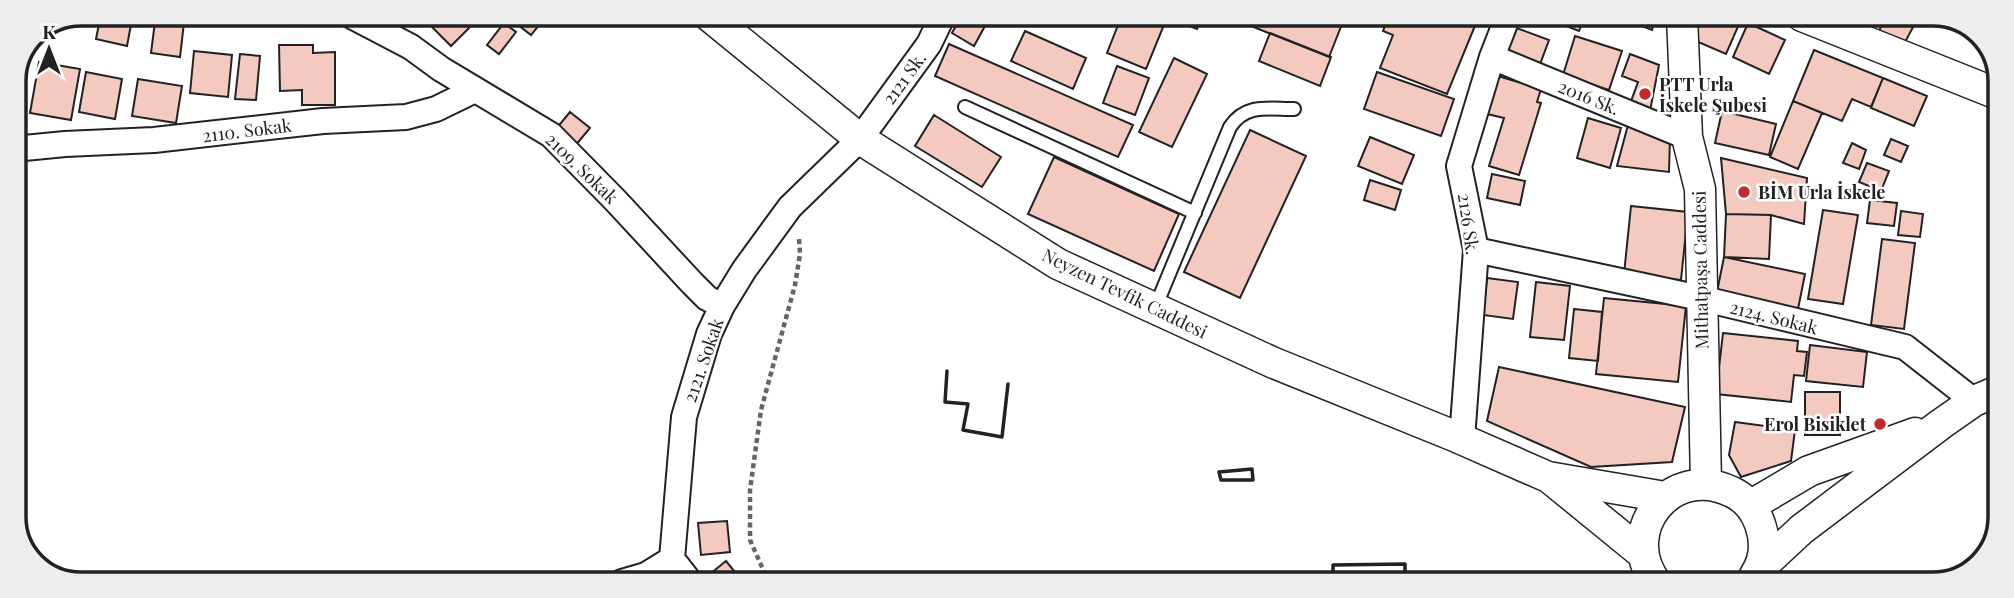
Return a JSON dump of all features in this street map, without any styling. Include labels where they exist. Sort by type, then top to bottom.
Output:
[{"type":"street","name":"2109. Sokak","points":[[371,26],[411,47],[475,90],[551,135],[699,290],[722,306]]},
{"type":"street","name":"Neyzen Tevfik Caddesi","points":[[721,26],[860,139],[1058,264],[1274,363],[1548,477]]},
{"type":"street","name":"2121 Sk.","points":[[860,139],[929,44],[938,26]]},
{"type":"street","name":"2126 Sk.","points":[[1462,439],[1476,250],[1460,166],[1492,57],[1504,26]]},
{"type":"street","name":"Mithatpaşa Caddesi","points":[[1682,26],[1687,137],[1700,188],[1700,298],[1706,484]]},
{"type":"street","points":[[1826,26],[1988,90]]},
{"type":"street","name":"2016 Sk.","points":[[1492,57],[1687,137]]},
{"type":"street","name":"2110. Sokak","points":[[26,148],[154,140],[323,121],[406,117],[436,109],[475,90]]},
{"type":"street","name":"2121. Sokak","points":[[672,559],[684,416],[709,334],[744,270],[790,207],[860,139]]},
{"type":"street","name":"2124. Sokak","points":[[1476,250],[1700,298],[1905,347],[1986,396]]},
{"type":"street","points":[[1758,572],[1802,529],[1941,424],[1986,396]]},
{"type":"street","points":[[1750,506],[1809,471],[1941,424]]},
{"type":"street","points":[[1548,477],[1665,497]]},
{"type":"street","points":[[1548,477],[1649,572]]},
{"type":"street","points":[[1651,572],[1643,538],[1654,509],[1665,497],[1691,485],[1706,484],[1723,487],[1737,495],[1750,506],[1759,520],[1764,536],[1764,553],[1756,572]]},
{"type":"street","points":[[651,572],[672,559],[682,572]]},
{"type":"lane","points":[[965,107],[1195,213]]},
{"type":"lane","points":[[1155,309],[1230,127],[1238,115],[1253,110],[1294,109]]},
{"type":"path","points":[[764,572],[750,540],[750,490],[761,410],[795,285],[800,254],[799,231],[790,207]]},
{"type":"building","points":[[99,26],[131,26],[127,46],[96,39]]},
{"type":"building","points":[[154,26],[184,26],[180,57],[151,53]]},
{"type":"building","points":[[431,26],[471,26],[451,46]]},
{"type":"building","points":[[502,26],[508,26],[516,32],[499,54],[487,45]]},
{"type":"building","points":[[519,26],[538,26],[531,35]]},
{"type":"building","points":[[956,26],[985,26],[974,46],[952,33]]},
{"type":"building","points":[[1118,26],[1164,26],[1146,69],[1107,53]]},
{"type":"building","points":[[1251,26],[1341,26],[1329,57]]},
{"type":"building","points":[[1385,26],[1475,26],[1447,94],[1380,68],[1393,35],[1383,31]]},
{"type":"building","points":[[1566,26],[1581,26],[1579,31]]},
{"type":"building","points":[[1694,26],[1738,26],[1726,54],[1689,38]]},
{"type":"building","points":[[1747,26],[1755,26],[1785,40],[1769,74],[1733,57]]},
{"type":"building","points":[[1881,26],[1914,26],[1904,44],[1879,31]]},
{"type":"building","points":[[1514,27],[1549,40],[1539,67],[1504,54]]},
{"type":"building","points":[[1025,31],[1086,58],[1073,89],[1011,61]]},
{"type":"building","points":[[1270,33],[1331,57],[1320,86],[1259,61]]},
{"type":"building","points":[[1575,36],[1622,51],[1609,90],[1563,75]]},
{"type":"building","points":[[949,44],[1133,125],[1118,157],[935,76]]},
{"type":"building","points":[[279,45],[313,45],[313,53],[335,52],[335,105],[302,105],[302,90],[280,91]]},
{"type":"building","points":[[1814,50],[1883,78],[1871,107],[1852,99],[1842,121],[1793,101]]},
{"type":"building","points":[[194,51],[232,55],[228,97],[190,93]]},
{"type":"building","points":[[240,54],[260,56],[256,100],[235,99]]},
{"type":"building","points":[[1630,54],[1659,65],[1650,111],[1630,104],[1638,82],[1622,76]]},
{"type":"building","points":[[1174,58],[1207,74],[1172,147],[1139,132]]},
{"type":"building","points":[[39,62],[80,69],[71,120],[30,113]]},
{"type":"building","points":[[1117,66],[1149,78],[1135,115],[1103,103]]},
{"type":"building","points":[[86,72],[122,79],[115,119],[79,112]]},
{"type":"building","points":[[1377,72],[1454,99],[1441,136],[1364,109]]},
{"type":"building","points":[[1498,76],[1541,89],[1537,102],[1541,103],[1519,175],[1489,166],[1504,118],[1487,114]]},
{"type":"building","points":[[1883,78],[1927,96],[1914,126],[1871,108]]},
{"type":"building","points":[[138,79],[182,86],[176,123],[132,116]]},
{"type":"building","points":[[1793,101],[1822,113],[1798,169],[1770,157]]},
{"type":"building","points":[[1722,111],[1776,124],[1769,155],[1715,143]]},
{"type":"building","points":[[570,112],[590,128],[575,146],[555,130]]},
{"type":"building","points":[[934,115],[1001,157],[982,187],[915,146]]},
{"type":"building","points":[[1588,118],[1621,128],[1610,168],[1577,158]]},
{"type":"building","points":[[1628,125],[1670,136],[1669,172],[1617,166]]},
{"type":"building","points":[[1250,130],[1306,156],[1240,298],[1184,272]]},
{"type":"building","points":[[1370,137],[1414,155],[1402,184],[1358,166]]},
{"type":"building","points":[[1891,139],[1908,146],[1901,162],[1884,155]]},
{"type":"building","points":[[1852,143],[1866,150],[1859,169],[1843,163]]},
{"type":"building","points":[[1054,157],[1179,214],[1154,271],[1028,214]]},
{"type":"building","points":[[1721,158],[1807,178],[1804,224],[1771,215],[1726,214]]},
{"type":"building","points":[[1867,163],[1889,171],[1881,191],[1859,182]]},
{"type":"building","points":[[1492,174],[1525,181],[1520,205],[1487,198]]},
{"type":"building","points":[[1370,180],[1401,190],[1395,210],[1364,200]]},
{"type":"building","points":[[1870,200],[1897,203],[1894,226],[1867,223]]},
{"type":"building","points":[[1631,206],[1688,212],[1681,280],[1624,274]]},
{"type":"building","points":[[1823,210],[1858,215],[1843,304],[1808,299]]},
{"type":"building","points":[[1901,211],[1923,214],[1920,237],[1898,235]]},
{"type":"building","points":[[1726,214],[1771,215],[1769,259],[1724,257]]},
{"type":"building","points":[[1882,239],[1915,243],[1904,329],[1871,325]]},
{"type":"building","points":[[1724,257],[1805,274],[1798,309],[1717,292]]},
{"type":"building","points":[[1487,278],[1518,282],[1513,319],[1483,315]]},
{"type":"building","points":[[1536,282],[1570,286],[1564,340],[1530,337]]},
{"type":"building","points":[[1604,298],[1686,306],[1678,382],[1596,374]]},
{"type":"building","points":[[1574,309],[1602,312],[1598,361],[1569,358]]},
{"type":"building","points":[[1723,333],[1798,341],[1797,351],[1807,352],[1804,376],[1794,375],[1791,402],[1716,394]]},
{"type":"building","points":[[1810,345],[1867,352],[1863,387],[1806,381]]},
{"type":"building","points":[[1499,367],[1685,407],[1672,462],[1591,467],[1487,421]]},
{"type":"building","points":[[1805,392],[1840,392],[1840,435],[1805,435]]},
{"type":"building","points":[[1735,422],[1795,430],[1791,461],[1741,477],[1729,455]]},
{"type":"building","points":[[727,521],[730,552],[701,555],[698,523]]},
{"type":"building","points":[[726,561],[735,572],[712,572]]},
{"type":"wall","points":[[947,371],[945,402],[968,404],[963,430],[1002,437],[1008,384]]},
{"type":"wall","points":[[1252,469],[1253,480],[1221,480],[1219,472],[1252,469]]},
{"type":"wall","points":[[1333,572],[1333,565],[1405,564],[1405,572]]},
{"type":"place","name":"PTT Urla İskele Şubesi","points":[[1645,94]]},
{"type":"place","name":"BİM Urla İskele","points":[[1744,192]]},
{"type":"place","name":"Erol Bisiklet","points":[[1880,424]]}]
